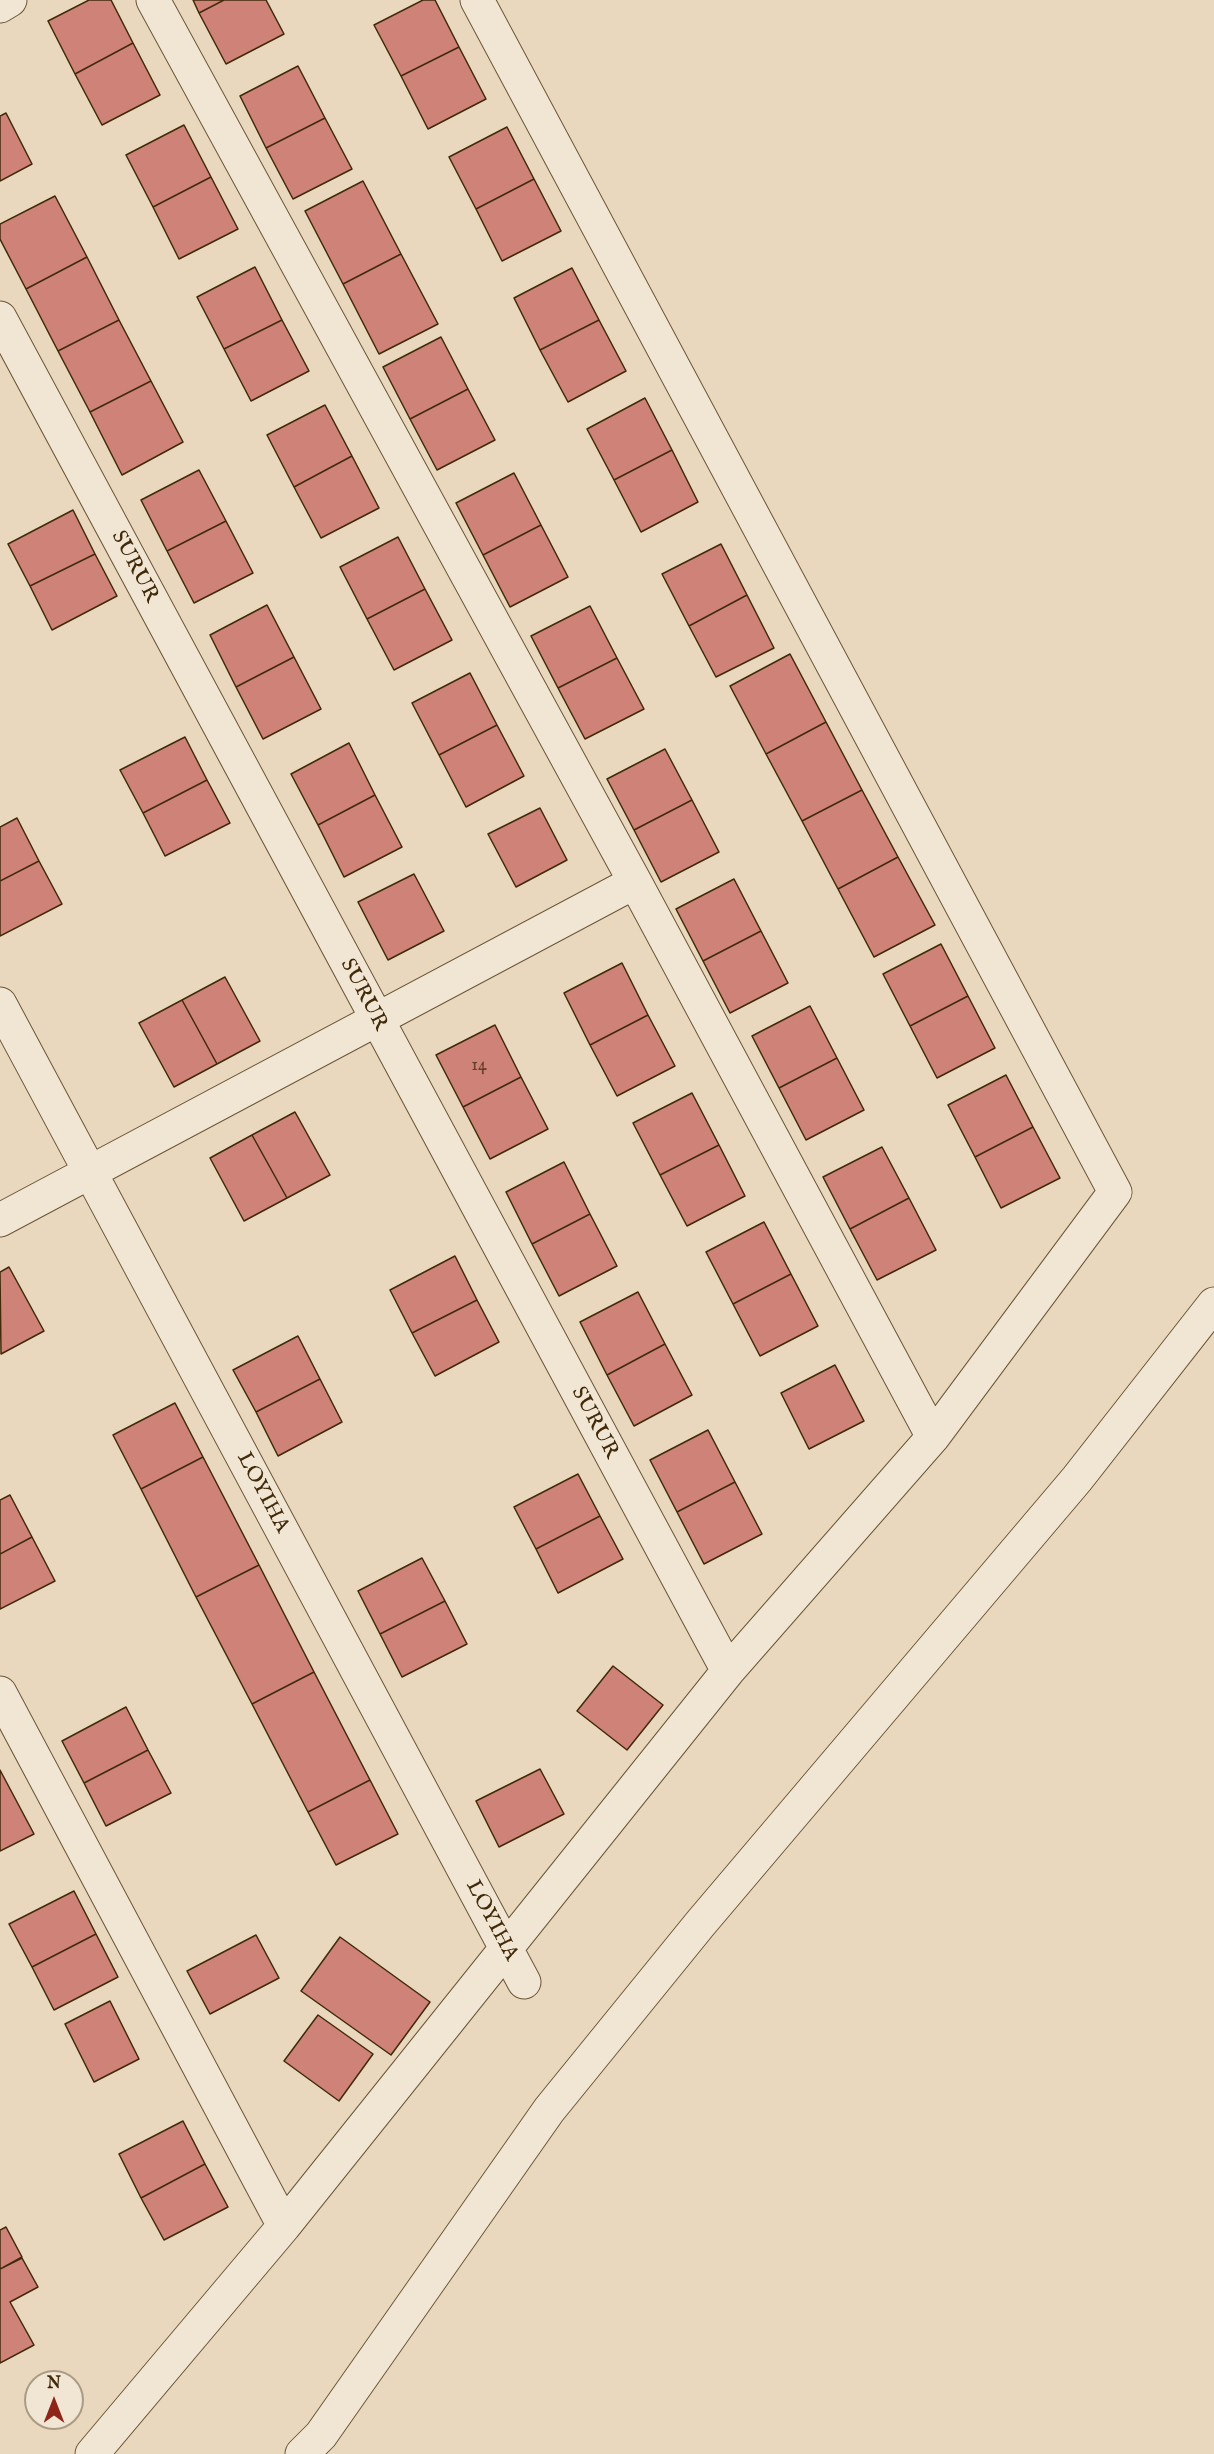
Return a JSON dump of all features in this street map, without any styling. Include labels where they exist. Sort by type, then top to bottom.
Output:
[{"type":"street","points":[[0,6],[10,0]]},
{"type":"street","points":[[153,0],[635,882],[933,1437]]},
{"type":"street","points":[[92,2454],[284,2226],[728,1671],[933,1437],[1115,1192],[477,0]]},
{"type":"street","name":"SURUR","points":[[0,318],[728,1671]]},
{"type":"street","points":[[0,1220],[635,882]]},
{"type":"street","name":"LOYIHA","points":[[0,1004],[524,1982]]},
{"type":"street","points":[[302,2454],[321,2435],[549,2110],[708,1915],[1077,1479],[1214,1304]]},
{"type":"street","points":[[0,1693],[284,2226]]},
{"type":"building","points":[[89,0],[111,0],[133,43],[75,74],[48,21]]},
{"type":"building","points":[[193,0],[224,0],[199,13]]},
{"type":"building","points":[[224,0],[266,0],[284,34],[226,64],[199,13]]},
{"type":"building","points":[[423,0],[435,0],[459,47],[401,76],[374,25]]},
{"type":"building","points":[[133,43],[160,95],[102,125],[75,74]]},
{"type":"building","points":[[459,47],[486,99],[428,129],[401,76]]},
{"type":"building","points":[[298,66],[325,118],[266,148],[240,96]]},
{"type":"building","points":[[6,113],[32,164],[0,181],[0,116]]},
{"type":"building","points":[[325,118],[352,169],[293,199],[266,148]]},
{"type":"building","points":[[184,125],[211,177],[153,207],[126,155]]},
{"type":"building","points":[[507,127],[534,179],[476,209],[449,157]]},
{"type":"building","points":[[211,177],[238,229],[179,259],[153,207]]},
{"type":"building","points":[[534,179],[561,231],[502,261],[476,209]]},
{"type":"building","points":[[363,181],[401,254],[343,284],[305,211]]},
{"type":"building","points":[[55,196],[87,257],[26,289],[0,239],[0,224]]},
{"type":"building","points":[[401,254],[438,324],[379,354],[343,284]]},
{"type":"building","points":[[87,257],[119,320],[58,351],[26,289]]},
{"type":"building","points":[[255,267],[282,320],[224,349],[197,297]]},
{"type":"building","points":[[572,268],[599,320],[540,350],[514,298]]},
{"type":"building","points":[[119,320],[151,381],[90,412],[58,351]]},
{"type":"building","points":[[282,320],[309,371],[251,401],[224,349]]},
{"type":"building","points":[[599,320],[626,371],[568,402],[540,350]]},
{"type":"building","points":[[441,337],[468,389],[410,419],[383,367]]},
{"type":"building","points":[[151,381],[183,442],[122,475],[90,412]]},
{"type":"building","points":[[468,389],[495,440],[437,470],[410,419]]},
{"type":"building","points":[[645,398],[672,450],[614,480],[587,429]]},
{"type":"building","points":[[325,405],[352,456],[294,487],[267,435]]},
{"type":"building","points":[[672,450],[698,502],[641,532],[614,480]]},
{"type":"building","points":[[352,456],[379,508],[321,538],[294,487]]},
{"type":"building","points":[[199,470],[226,521],[167,551],[141,500]]},
{"type":"building","points":[[514,473],[541,525],[483,555],[456,503]]},
{"type":"building","points":[[73,510],[95,554],[30,586],[8,544]]},
{"type":"building","points":[[226,521],[253,573],[194,603],[167,551]]},
{"type":"building","points":[[541,525],[568,577],[510,607],[483,555]]},
{"type":"building","points":[[398,537],[425,589],[367,619],[340,567]]},
{"type":"building","points":[[721,544],[747,595],[689,626],[662,574]]},
{"type":"building","points":[[95,554],[117,596],[52,630],[30,586]]},
{"type":"building","points":[[425,589],[452,640],[394,670],[367,619]]},
{"type":"building","points":[[747,595],[774,648],[716,677],[689,626]]},
{"type":"building","points":[[267,605],[294,657],[236,687],[210,635]]},
{"type":"building","points":[[590,606],[617,658],[558,688],[531,636]]},
{"type":"building","points":[[790,654],[826,722],[766,754],[730,686]]},
{"type":"building","points":[[294,657],[321,709],[263,739],[236,687]]},
{"type":"building","points":[[617,658],[644,709],[585,739],[558,688]]},
{"type":"building","points":[[470,673],[497,725],[439,755],[412,703]]},
{"type":"building","points":[[826,722],[862,790],[802,821],[766,754]]},
{"type":"building","points":[[497,725],[524,776],[466,807],[439,755]]},
{"type":"building","points":[[185,737],[207,780],[143,813],[120,770]]},
{"type":"building","points":[[349,743],[375,795],[318,825],[291,774]]},
{"type":"building","points":[[665,749],[692,800],[634,830],[607,779]]},
{"type":"building","points":[[207,780],[230,823],[165,856],[143,813]]},
{"type":"building","points":[[862,790],[898,857],[838,889],[802,821]]},
{"type":"building","points":[[375,795],[402,847],[344,877],[318,825]]},
{"type":"building","points":[[692,800],[719,852],[661,882],[634,830]]},
{"type":"building","points":[[540,808],[567,860],[516,887],[488,834]]},
{"type":"building","points":[[17,818],[39,861],[0,881],[0,827]]},
{"type":"building","points":[[898,857],[935,925],[874,957],[838,889]]},
{"type":"building","points":[[39,861],[62,904],[0,936],[0,881]]},
{"type":"building","points":[[414,874],[444,931],[388,960],[358,902]]},
{"type":"building","points":[[734,879],[761,931],[703,961],[676,909]]},
{"type":"building","points":[[761,931],[788,983],[730,1013],[703,961]]},
{"type":"building","points":[[941,944],[968,996],[910,1026],[883,974]]},
{"type":"building","points":[[622,963],[648,1015],[590,1045],[564,993]]},
{"type":"building","points":[[225,977],[260,1041],[217,1064],[182,1000]]},
{"type":"building","points":[[968,996],[995,1048],[937,1078],[910,1026]]},
{"type":"building","points":[[182,1000],[217,1064],[174,1087],[139,1023]]},
{"type":"building","points":[[810,1006],[837,1058],[779,1088],[752,1036]]},
{"type":"building","points":[[648,1015],[675,1066],[617,1096],[590,1045]]},
{"type":"building","points":[[495,1025],[521,1077],[463,1107],[436,1055]]},
{"type":"building","points":[[837,1058],[864,1110],[806,1140],[779,1088]]},
{"type":"building","points":[[1006,1075],[1033,1127],[975,1157],[948,1105]]},
{"type":"building","points":[[521,1077],[548,1129],[490,1159],[463,1107]]},
{"type":"building","points":[[692,1093],[719,1145],[660,1175],[633,1123]]},
{"type":"building","points":[[295,1112],[330,1175],[287,1198],[252,1135]]},
{"type":"building","points":[[1033,1127],[1060,1178],[1001,1208],[975,1157]]},
{"type":"building","points":[[252,1135],[287,1198],[244,1221],[210,1158]]},
{"type":"building","points":[[719,1145],[745,1196],[687,1226],[660,1175]]},
{"type":"building","points":[[882,1147],[909,1198],[850,1229],[823,1177]]},
{"type":"building","points":[[564,1162],[590,1214],[532,1244],[506,1192]]},
{"type":"building","points":[[909,1198],[936,1250],[877,1280],[850,1229]]},
{"type":"building","points":[[590,1214],[617,1266],[559,1296],[532,1244]]},
{"type":"building","points":[[764,1222],[791,1274],[733,1304],[706,1252]]},
{"type":"building","points":[[455,1256],[477,1300],[412,1333],[390,1290]]},
{"type":"building","points":[[9,1267],[44,1331],[1,1354],[0,1272]]},
{"type":"building","points":[[791,1274],[818,1326],[760,1356],[733,1304]]},
{"type":"building","points":[[638,1292],[665,1344],[607,1375],[580,1322]]},
{"type":"building","points":[[477,1300],[499,1342],[435,1376],[412,1333]]},
{"type":"building","points":[[298,1336],[320,1379],[256,1412],[233,1370]]},
{"type":"building","points":[[665,1344],[692,1395],[634,1426],[607,1375]]},
{"type":"building","points":[[835,1365],[864,1421],[809,1449],[781,1393]]},
{"type":"building","points":[[320,1379],[342,1422],[278,1456],[256,1412]]},
{"type":"building","points":[[175,1403],[203,1457],[141,1489],[113,1435]]},
{"type":"building","points":[[708,1430],[735,1482],[677,1512],[650,1460]]},
{"type":"building","points":[[203,1457],[259,1565],[196,1597],[141,1489]]},
{"type":"building","points":[[578,1474],[600,1516],[536,1549],[514,1507]]},
{"type":"building","points":[[735,1482],[762,1534],[704,1564],[677,1512]]},
{"type":"building","points":[[10,1495],[32,1537],[0,1554],[0,1500]]},
{"type":"building","points":[[600,1516],[623,1559],[558,1593],[536,1549]]},
{"type":"building","points":[[32,1537],[55,1581],[0,1609],[0,1554]]},
{"type":"building","points":[[422,1558],[445,1601],[380,1634],[358,1591]]},
{"type":"building","points":[[259,1565],[314,1672],[252,1704],[196,1597]]},
{"type":"building","points":[[445,1601],[467,1644],[402,1677],[380,1634]]},
{"type":"building","points":[[613,1666],[663,1705],[627,1750],[577,1711]]},
{"type":"building","points":[[314,1672],[370,1780],[308,1812],[252,1704]]},
{"type":"building","points":[[126,1707],[148,1750],[84,1783],[62,1741]]},
{"type":"building","points":[[148,1750],[171,1793],[106,1826],[84,1783]]},
{"type":"building","points":[[540,1769],[564,1814],[499,1847],[476,1801]]},
{"type":"building","points":[[0,1770],[34,1834],[0,1851]]},
{"type":"building","points":[[370,1780],[398,1834],[336,1865],[308,1812]]},
{"type":"building","points":[[74,1891],[96,1934],[32,1967],[9,1924]]},
{"type":"building","points":[[96,1934],[118,1977],[54,2010],[32,1967]]},
{"type":"building","points":[[256,1935],[279,1978],[210,2014],[187,1971]]},
{"type":"building","points":[[340,1937],[430,2002],[391,2055],[301,1991]]},
{"type":"building","points":[[110,2001],[139,2059],[94,2082],[65,2024]]},
{"type":"building","points":[[318,2015],[373,2054],[339,2101],[284,2061]]},
{"type":"building","points":[[183,2121],[205,2164],[141,2198],[119,2154]]},
{"type":"building","points":[[205,2164],[228,2207],[164,2240],[141,2198]]},
{"type":"building","points":[[6,2227],[22,2257],[0,2269],[0,2230]]},
{"type":"building","points":[[22,2258],[38,2287],[10,2302],[34,2345],[0,2363],[0,2269]]}]
